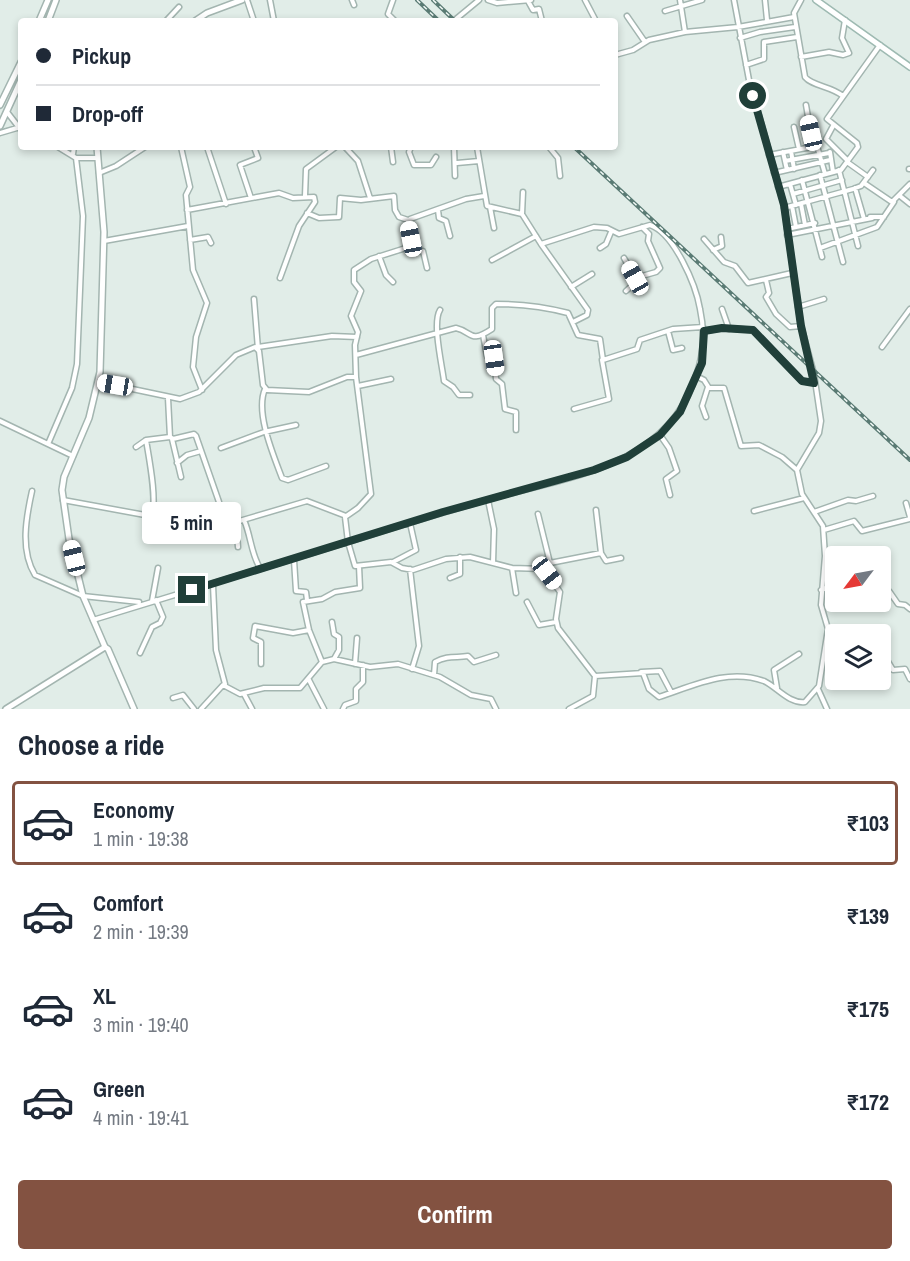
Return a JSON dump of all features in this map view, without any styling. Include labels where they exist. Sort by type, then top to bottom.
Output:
[{"type":"street","points":[[40,18],[48,0]]},
{"type":"street","points":[[49,18],[56,0]]},
{"type":"street","points":[[200,18],[242,0]]},
{"type":"street","points":[[247,0],[253,18]]},
{"type":"street","points":[[270,0],[273,18]]},
{"type":"street","points":[[392,18],[388,14],[393,0]]},
{"type":"street","points":[[457,18],[479,0]]},
{"type":"street","points":[[488,0],[495,3],[530,0],[532,9],[539,9],[541,18]]},
{"type":"street","points":[[585,0],[594,18]]},
{"type":"street","points":[[680,0],[685,32]]},
{"type":"street","points":[[665,11],[702,0]]},
{"type":"street","points":[[734,0],[746,65],[784,208],[792,273],[821,428],[797,470]]},
{"type":"street","points":[[765,0],[768,20]]},
{"type":"street","points":[[801,0],[794,9],[794,16],[807,80],[829,86],[843,96]]},
{"type":"street","points":[[816,0],[910,67]]},
{"type":"street","points":[[169,18],[179,7]]},
{"type":"street","points":[[627,16],[645,42]]},
{"type":"street","points":[[618,54],[633,50],[645,42],[685,32],[738,27],[794,16]]},
{"type":"street","points":[[801,57],[829,52],[843,55],[849,52],[842,38],[845,20]]},
{"type":"street","points":[[740,38],[760,32],[795,27]]},
{"type":"street","points":[[746,65],[764,59],[764,42],[797,37]]},
{"type":"street","points":[[778,187],[839,170],[848,161],[858,145],[827,119],[880,45]]},
{"type":"street","points":[[0,105],[18,68]]},
{"type":"street","points":[[3,121],[18,87]]},
{"type":"street","points":[[806,105],[813,146]]},
{"type":"street","points":[[0,113],[3,121],[18,128]]},
{"type":"street","points":[[833,126],[825,137],[834,148],[868,177]]},
{"type":"street","points":[[794,127],[798,149]]},
{"type":"street","points":[[0,133],[18,129]]},
{"type":"street","points":[[769,155],[818,147],[822,162],[823,186],[843,262]]},
{"type":"street","points":[[833,172],[830,153],[834,148]]},
{"type":"street","points":[[64,150],[75,156],[97,158]]},
{"type":"street","points":[[48,444],[72,388],[77,364],[82,216],[74,150]]},
{"type":"street","points":[[97,150],[104,241],[99,382],[89,418],[64,477],[62,499],[83,596],[134,709]]},
{"type":"street","points":[[98,173],[116,166],[140,150]]},
{"type":"street","points":[[182,150],[190,187],[186,194],[194,270],[207,303],[196,337],[193,367],[202,390]]},
{"type":"street","points":[[208,150],[226,204]]},
{"type":"street","points":[[251,198],[240,165],[258,158],[255,150]]},
{"type":"street","points":[[305,197],[306,169],[332,150]]},
{"type":"street","points":[[348,150],[357,158],[370,198]]},
{"type":"street","points":[[391,150],[393,162]]},
{"type":"street","points":[[410,150],[414,165],[431,165],[436,157]]},
{"type":"street","points":[[455,150],[457,164],[455,176]]},
{"type":"street","points":[[477,150],[485,203],[490,207],[522,214]]},
{"type":"street","points":[[552,150],[557,156],[560,176]]},
{"type":"street","points":[[791,151],[794,169]]},
{"type":"street","points":[[783,152],[787,170]]},
{"type":"street","points":[[785,161],[830,153]]},
{"type":"street","points":[[774,173],[830,160]]},
{"type":"street","points":[[457,164],[479,161]]},
{"type":"street","points":[[839,170],[858,246]]},
{"type":"street","points":[[784,208],[855,188],[864,183],[873,170]]},
{"type":"street","points":[[802,180],[822,257]]},
{"type":"street","points":[[793,194],[842,180]]},
{"type":"street","points":[[864,183],[894,202]]},
{"type":"street","points":[[820,248],[856,237],[877,227],[894,202],[908,190],[910,183]]},
{"type":"street","points":[[790,184],[805,225]]},
{"type":"street","points":[[855,188],[863,218]]},
{"type":"street","points":[[523,192],[522,214],[570,287],[588,310],[586,315],[573,322]]},
{"type":"street","points":[[187,210],[282,193],[290,198],[312,196],[315,200],[299,226],[280,278]]},
{"type":"street","points":[[307,213],[319,218],[339,217],[340,198],[361,200],[394,196],[395,210],[399,217],[408,220],[470,197],[484,196]]},
{"type":"street","points":[[900,196],[910,204]]},
{"type":"street","points":[[796,205],[796,227]]},
{"type":"street","points":[[490,207],[495,228]]},
{"type":"street","points":[[438,210],[439,218],[446,221],[450,237]]},
{"type":"street","points":[[788,235],[863,218],[884,217]]},
{"type":"street","points":[[863,218],[872,218]]},
{"type":"street","points":[[408,220],[411,242],[409,247],[411,252],[423,250],[427,268]]},
{"type":"street","points":[[787,228],[815,223]]},
{"type":"street","points":[[104,241],[188,225]]},
{"type":"street","points":[[93,620],[146,602],[213,585],[260,568],[294,560],[616,462],[640,450],[660,435],[680,412],[702,363],[703,329],[691,279],[681,259],[657,229],[650,225],[619,234],[607,228],[594,227],[541,244]]},
{"type":"street","points":[[635,278],[657,272],[660,268],[648,241],[650,236],[642,227]]},
{"type":"street","points":[[600,248],[606,244],[611,232]]},
{"type":"street","points":[[492,260],[536,236]]},
{"type":"street","points":[[190,240],[208,237],[211,243]]},
{"type":"street","points":[[713,250],[722,246],[721,237]]},
{"type":"street","points":[[704,239],[724,262],[735,266],[748,283],[792,273]]},
{"type":"street","points":[[409,247],[379,256],[354,270],[354,282],[361,291],[351,316],[357,329],[356,377],[371,494],[358,508],[346,516],[344,522],[353,565],[393,562],[416,550],[410,523]]},
{"type":"street","points":[[379,256],[386,275],[393,282]]},
{"type":"street","points":[[624,258],[635,278],[636,285],[626,291]]},
{"type":"street","points":[[570,287],[592,274]]},
{"type":"street","points":[[766,280],[769,293],[766,297],[776,314],[788,326],[801,326]]},
{"type":"street","points":[[254,299],[258,348],[265,389],[260,406],[284,480],[326,466]]},
{"type":"street","points":[[798,307],[824,299]]},
{"type":"street","points":[[356,355],[459,328],[468,336],[483,334],[492,329],[492,308],[496,304],[537,306],[549,311],[566,312],[578,335],[600,339],[609,399],[574,409]]},
{"type":"street","points":[[722,309],[729,329]]},
{"type":"street","points":[[882,347],[910,309]]},
{"type":"street","points":[[441,310],[438,316],[438,332],[445,384],[453,387],[459,395],[470,395]]},
{"type":"street","points":[[668,330],[673,349],[682,348]]},
{"type":"street","points":[[602,360],[625,355],[638,348],[638,340],[668,330],[753,330],[802,381],[814,383]]},
{"type":"street","points":[[483,334],[487,356],[494,358],[496,379],[502,384],[505,410],[516,412],[516,430]]},
{"type":"street","points":[[99,382],[180,399],[202,390],[236,355],[251,347],[258,348],[332,336],[357,337]]},
{"type":"street","points":[[696,376],[704,380],[708,387],[702,406],[706,417]]},
{"type":"street","points":[[265,389],[309,392],[356,377]]},
{"type":"street","points":[[358,386],[391,379]]},
{"type":"street","points":[[708,387],[724,388],[741,446],[759,445],[782,457],[797,470],[804,498],[822,523],[824,530],[825,556],[821,604],[827,624]]},
{"type":"street","points":[[168,398],[171,437],[181,477]]},
{"type":"street","points":[[0,422],[73,456]]},
{"type":"street","points":[[221,448],[267,431],[296,425]]},
{"type":"street","points":[[136,447],[147,441],[194,434],[219,502],[222,521]]},
{"type":"street","points":[[660,435],[669,448],[677,471],[666,479],[670,495]]},
{"type":"street","points":[[147,441],[153,480],[151,518]]},
{"type":"street","points":[[177,463],[187,455],[201,451]]},
{"type":"street","points":[[32,491],[26,516],[25,538],[31,569],[39,579],[83,596],[121,602],[146,602]]},
{"type":"street","points":[[814,512],[848,500],[854,501],[873,496]]},
{"type":"street","points":[[754,511],[804,498]]},
{"type":"street","points":[[62,499],[151,518],[162,528],[187,531],[222,521],[244,520],[307,501],[346,516]]},
{"type":"street","points":[[488,500],[494,529],[493,563]]},
{"type":"street","points":[[824,530],[854,521],[862,531],[910,518],[906,503]]},
{"type":"street","points":[[596,510],[601,553],[606,561],[621,558]]},
{"type":"street","points":[[538,514],[550,563]]},
{"type":"street","points":[[244,520],[252,542],[253,556],[260,568]]},
{"type":"street","points":[[236,522],[238,547]]},
{"type":"street","points":[[393,562],[410,569],[460,557],[512,568],[541,568],[550,563],[601,553]]},
{"type":"street","points":[[450,578],[460,574],[460,557]]},
{"type":"street","points":[[294,560],[296,591],[306,592],[307,600]]},
{"type":"street","points":[[322,662],[309,630],[303,603],[307,600],[322,599],[335,592],[360,588],[359,566]]},
{"type":"street","points":[[140,653],[152,627],[160,623],[164,617],[154,600],[158,568]]},
{"type":"street","points":[[512,568],[516,593]]},
{"type":"street","points":[[541,568],[560,589],[556,622],[567,641],[595,676],[593,696],[569,709]]},
{"type":"street","points":[[410,569],[419,646],[412,669]]},
{"type":"street","points":[[213,585],[216,650],[225,684],[234,693],[244,694],[264,688],[295,689],[309,680],[322,662],[334,659],[373,667],[394,663],[434,675],[475,696],[491,699],[496,709]]},
{"type":"street","points":[[821,590],[825,589]]},
{"type":"street","points":[[891,594],[898,604],[910,609]]},
{"type":"street","points":[[527,602],[538,625],[556,622]]},
{"type":"street","points":[[332,622],[334,634],[339,637],[339,650],[334,659]]},
{"type":"street","points":[[261,663],[261,642],[253,638],[255,626],[293,633],[309,630]]},
{"type":"street","points":[[355,664],[357,638]]},
{"type":"street","points":[[6,709],[105,647]]},
{"type":"street","points":[[777,689],[774,670],[800,654]]},
{"type":"street","points":[[434,675],[435,662],[450,656],[459,658],[468,656],[474,662],[496,655]]},
{"type":"street","points":[[641,672],[644,674],[649,689],[657,697],[723,676],[758,680],[797,702],[805,702],[818,689],[825,658]]},
{"type":"street","points":[[343,709],[345,705],[356,701],[356,689],[363,682],[363,665]]},
{"type":"street","points":[[891,667],[893,670],[905,669],[910,679]]},
{"type":"street","points":[[595,676],[651,669],[660,670],[671,692]]},
{"type":"street","points":[[309,680],[324,709]]},
{"type":"street","points":[[201,709],[225,684]]},
{"type":"street","points":[[818,689],[827,709]]},
{"type":"street","points":[[244,694],[252,709]]},
{"type":"street","points":[[173,698],[183,695],[194,709]]},
{"type":"street","points":[[805,702],[808,709]]},
{"type":"railway","points":[[417,0],[436,18]]},
{"type":"railway","points":[[433,0],[452,18]]},
{"type":"railway","points":[[577,150],[910,460]]},
{"type":"route","points":[[192,590],[443,512],[562,480],[627,457],[660,435],[680,412],[702,363],[704,331],[716,331],[722,328],[736,331],[751,329],[802,381],[814,383],[792,273],[784,205],[753,96]]}]
